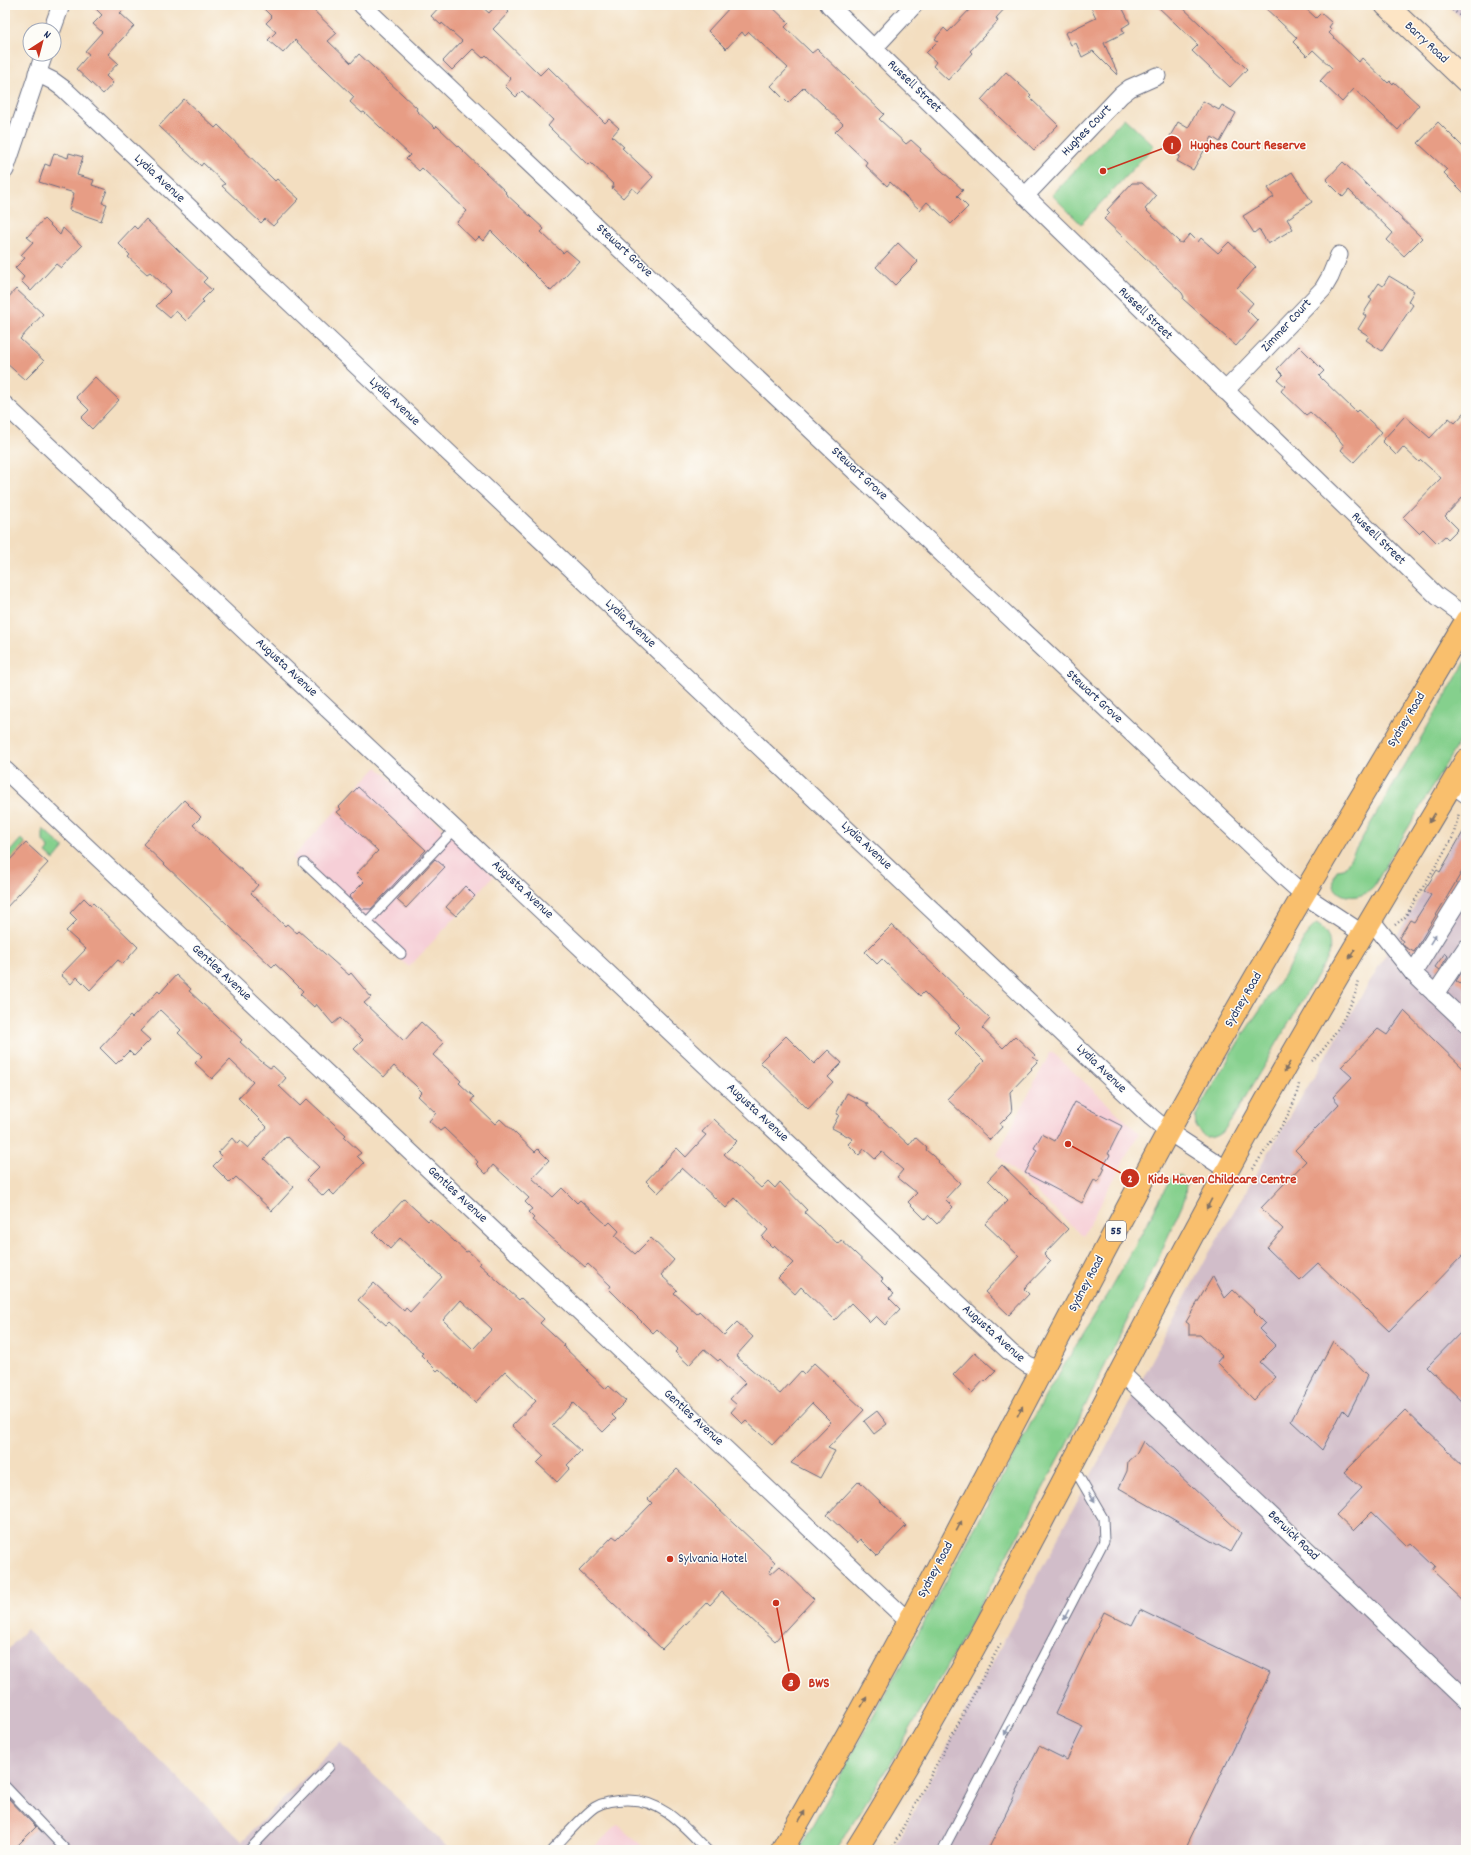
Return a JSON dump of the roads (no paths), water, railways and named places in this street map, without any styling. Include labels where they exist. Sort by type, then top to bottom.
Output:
[{"type":"highway","name":"Sydney Road","points":[[782,1850],[908,1621],[1169,1132],[1304,895],[1466,621]]},
{"type":"highway","points":[[856,1850],[969,1656],[1228,1170],[1373,929],[1458,794],[1466,760]]},
{"type":"main road","name":"Barry Road","points":[[1386,5],[1466,81]]},
{"type":"street","points":[[55,22],[61,5]]},
{"type":"street","name":"Stewart Grove","points":[[362,5],[1304,895],[1373,929]]},
{"type":"street","name":"Russell Street","points":[[829,5],[1437,596],[1466,617]]},
{"type":"street","points":[[874,48],[914,5]]},
{"type":"street","points":[[5,170],[41,62]]},
{"type":"street","name":"Lydia Avenue","points":[[37,73],[54,81],[64,89],[1151,1117],[1169,1132],[1228,1170]]},
{"type":"street","name":"Hughes Court","points":[[1025,196],[1121,96],[1130,88],[1156,76]]},
{"type":"street","name":"Zimmer Court","points":[[1225,391],[1322,289],[1330,277],[1339,255]]},
{"type":"street","name":"Augusta Avenue","points":[[5,405],[456,828],[1011,1353],[1028,1365],[1042,1370]]},
{"type":"street","name":"Gentles Avenue","points":[[5,770],[908,1621]]},
{"type":"street","points":[[1413,973],[1466,888]]},
{"type":"street","points":[[1373,929],[1392,948],[1413,973],[1466,1022]]},
{"type":"street","points":[[1435,994],[1466,948]]},
{"type":"street","name":"Berwick Road","points":[[1120,1372],[1466,1701]]},
{"type":"lane","points":[[367,922],[456,828]]},
{"type":"lane","points":[[304,863],[401,954]]},
{"type":"lane","points":[[943,1850],[1104,1541],[1103,1518],[1071,1464]]},
{"type":"lane","points":[[249,1850],[329,1767]]},
{"type":"lane","points":[[5,1786],[66,1850]]},
{"type":"lane","points":[[552,1850],[595,1807],[615,1800],[637,1800],[654,1805],[669,1813],[707,1850]]},
{"type":"railway","points":[[5,9],[6,5]]},
{"type":"place","name":"Hughes Court Reserve","points":[[1103,171]]},
{"type":"place","name":"Kids Haven Childcare Centre","points":[[1068,1144]]},
{"type":"place","name":"Sylvania Hotel","points":[[670,1559]]},
{"type":"place","name":"BWS","points":[[776,1603]]}]
